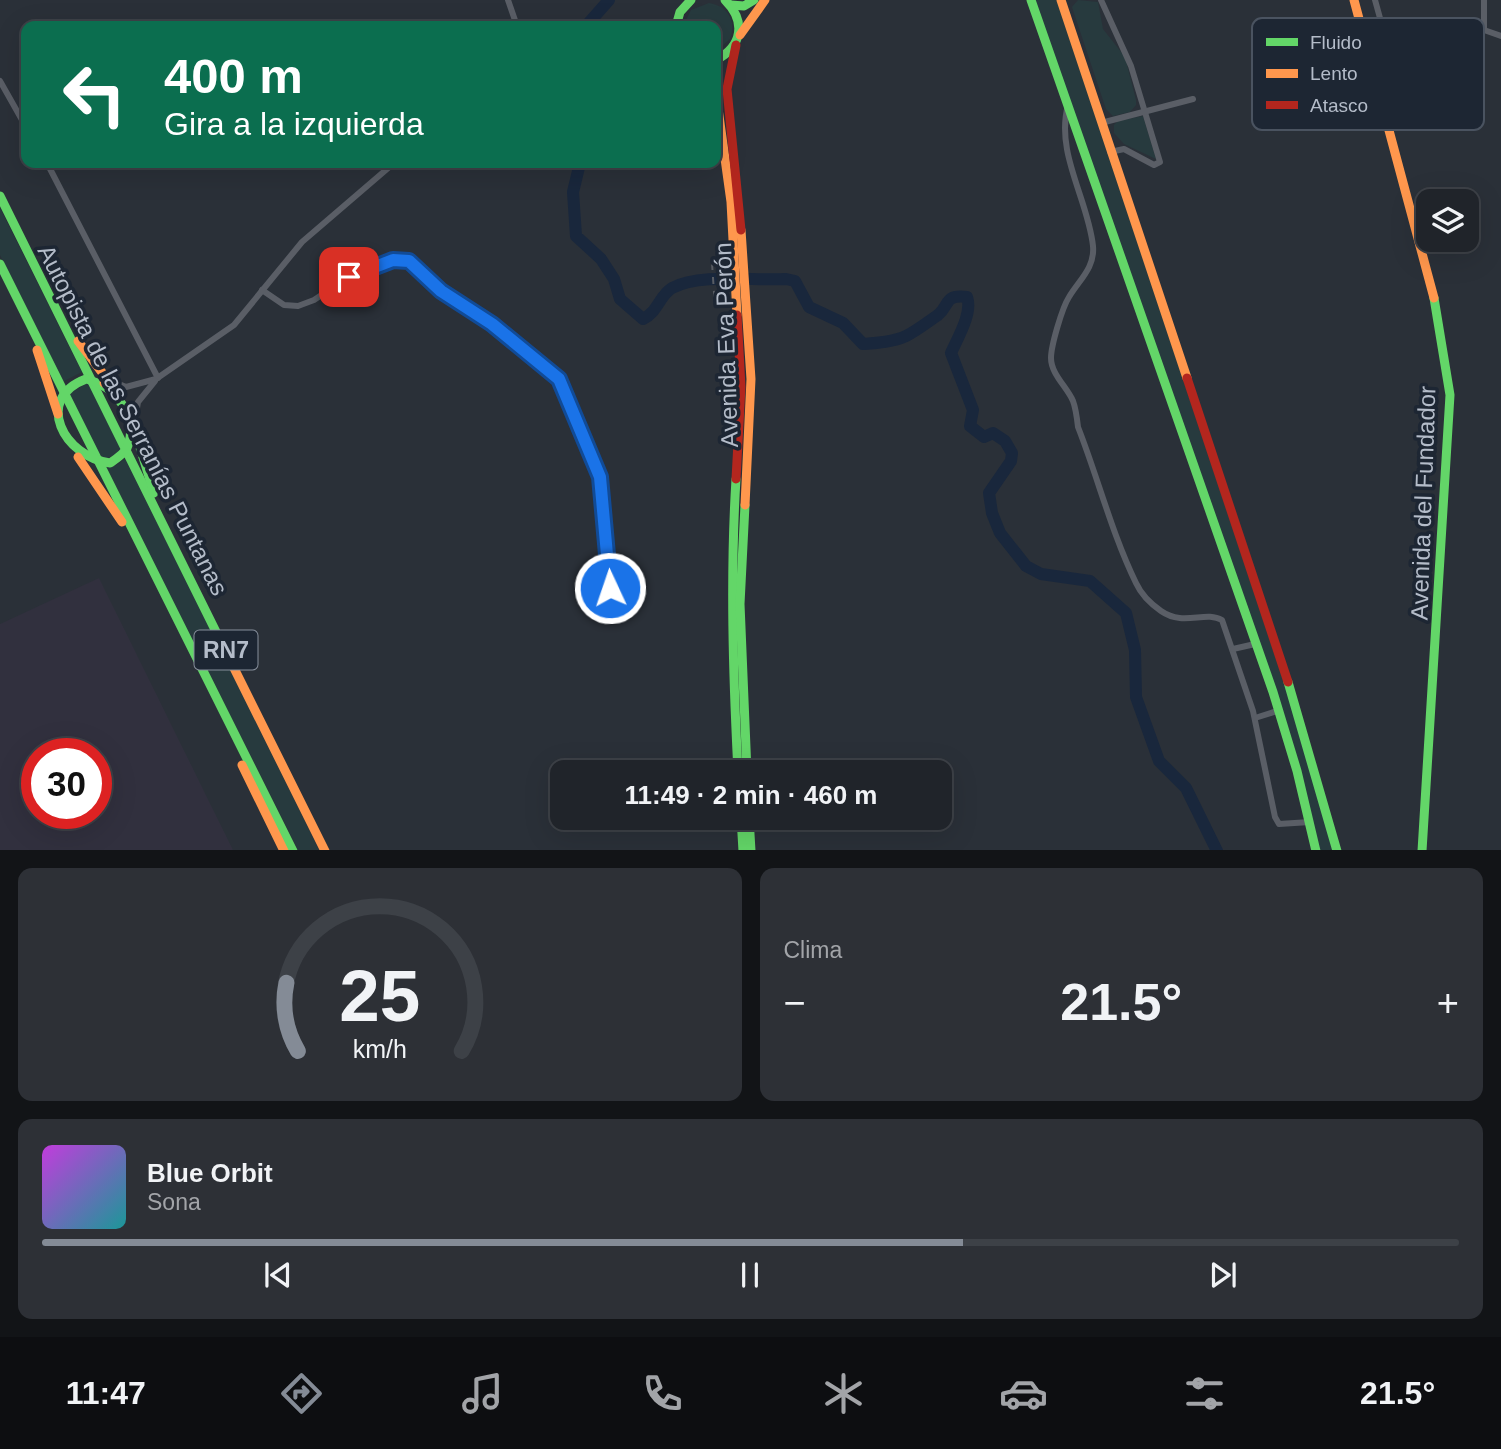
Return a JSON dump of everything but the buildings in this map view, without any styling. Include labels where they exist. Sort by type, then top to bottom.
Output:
[{"type":"main road","points":[[678,18],[684,0]]},
{"type":"main road","points":[[678,18],[691,0]]},
{"type":"main road","points":[[728,2],[744,6],[754,0]]},
{"type":"main road","name":"Avenida Eva Perón","points":[[746,760],[740,604],[751,419],[738,254],[738,181],[727,89],[729,68],[740,35],[765,0]]},
{"type":"main road","points":[[1031,0],[1255,643],[1310,822],[1316,850]]},
{"type":"main road","name":"Avenida del Fundador","points":[[1354,0],[1359,18]]},
{"type":"main road","points":[[1064,1],[1101,123],[1294,699],[1337,850]]},
{"type":"main road","points":[[728,2],[740,22],[740,35]]},
{"type":"main road","points":[[721,58],[736,45]]},
{"type":"main road","name":"Avenida Eva Perón","points":[[721,124],[738,254]]},
{"type":"main road","name":"Avenida del Fundador","points":[[1389,130],[1436,304],[1450,395],[1422,850]]},
{"type":"main road","name":"Autopista de las Serranías Puntanas","points":[[0,196],[325,850]]},
{"type":"main road","name":"Autopista de las Serranías Puntanas","points":[[0,264],[293,850]]},
{"type":"main road","name":"Avenida Eva Perón","points":[[738,760],[732,539],[741,414],[741,308]]},
{"type":"main road","points":[[57,313],[120,402],[132,426],[164,525]]},
{"type":"main road","points":[[28,320],[61,425],[71,446],[141,548]]},
{"type":"main road","points":[[61,425],[59,410],[64,393],[77,381],[106,381]]},
{"type":"main road","points":[[71,446],[81,457],[99,464],[115,462],[126,451],[132,426]]},
{"type":"main road","points":[[205,675],[224,730],[284,850]]},
{"type":"main road","points":[[742,830],[743,850]]},
{"type":"main road","points":[[750,830],[751,850]]},
{"type":"street","points":[[508,0],[515,21]]},
{"type":"street","points":[[1101,0],[1130,66],[1160,162],[1154,166],[1124,149],[1111,152]]},
{"type":"street","points":[[1375,0],[1380,18]]},
{"type":"street","points":[[1483,18],[1484,0]]},
{"type":"street","points":[[1484,26],[1490,35],[1501,36]]},
{"type":"street","points":[[0,81],[21,118]]},
{"type":"street","points":[[1101,123],[1193,99]]},
{"type":"street","points":[[1069,104],[1065,118],[1066,143],[1093,246],[1087,274],[1067,299],[1063,311],[1051,358],[1053,368],[1074,402],[1078,427],[1136,585],[1161,611],[1175,619],[1187,621],[1216,616],[1222,620],[1255,718],[1275,817],[1279,824],[1287,826],[1310,822]]},
{"type":"street","points":[[50,168],[157,378]]},
{"type":"street","points":[[106,381],[130,387],[157,378],[234,325],[311,234],[388,168]]},
{"type":"street","points":[[262,290],[284,306],[298,306],[314,300],[353,274],[393,260],[404,260],[416,266],[441,291],[492,324],[555,375],[566,389],[600,477],[610,588]]},
{"type":"street","points":[[132,426],[136,405],[157,378]]},
{"type":"street","points":[[1233,649],[1255,643]]},
{"type":"street","points":[[1255,718],[1277,711]]},
{"type":"shaded area","points":[[99,578],[233,850],[0,850],[0,624]]},
{"type":"green space","points":[[1035,0],[1057,0],[1288,695],[1333,850],[1319,850],[1315,828]]},
{"type":"green space","points":[[1078,0],[1098,2],[1103,29],[1125,57],[1136,100],[1136,105],[1130,112],[1113,116],[1106,109],[1072,7]]},
{"type":"green space","points":[[709,3],[721,7],[731,20],[730,39],[721,47],[721,21],[686,21],[691,10]]},
{"type":"green space","points":[[1143,116],[1156,159],[1124,144],[1114,133],[1114,125],[1118,121]]},
{"type":"green space","points":[[0,208],[82,372],[62,382],[0,255]]},
{"type":"green space","points":[[88,383],[122,451],[102,461],[68,394]]},
{"type":"green space","points":[[126,458],[319,850],[298,850],[105,467],[116,465]]},
{"type":"waterway","points":[[590,21],[609,0]]},
{"type":"waterway","points":[[579,168],[573,192],[576,236],[601,259],[614,279],[620,299],[643,319],[668,291],[684,283],[712,279],[786,279],[795,281],[809,307],[843,323],[863,344],[906,336],[938,315],[954,297],[967,297],[968,311],[951,353],[973,410],[970,426],[984,437],[993,433],[1005,441],[1012,453],[1011,461],[989,493],[992,513],[1000,533],[1026,566],[1041,574],[1090,581],[1126,613],[1135,650],[1136,697],[1159,761],[1186,788],[1217,850]]},
{"type":"railway","points":[[712,263],[715,307]]},
{"type":"traffic: fast","points":[[677,21],[680,12],[691,0]]},
{"type":"traffic: fast","points":[[721,57],[732,48],[738,33],[736,16],[725,0]]},
{"type":"traffic: fast","points":[[731,5],[744,6],[754,0]]},
{"type":"traffic: fast","points":[[1031,0],[1273,692],[1297,771],[1316,850]]},
{"type":"traffic: fast","points":[[0,196],[230,660]]},
{"type":"traffic: fast","points":[[0,264],[293,850]]},
{"type":"traffic: fast","points":[[1422,850],[1450,395],[1434,298]]},
{"type":"traffic: fast","points":[[86,379],[106,388],[127,414],[130,425],[127,448],[110,463],[79,450],[68,439],[61,426],[58,413],[61,400],[70,388],[86,379]]},
{"type":"traffic: fast","points":[[134,428],[154,493]]},
{"type":"traffic: fast","points":[[736,479],[733,626],[738,760]]},
{"type":"traffic: fast","points":[[745,505],[740,604],[746,760]]},
{"type":"traffic: fast","points":[[1288,682],[1337,850]]},
{"type":"traffic: fast","points":[[742,830],[743,850]]},
{"type":"traffic: fast","points":[[750,830],[751,850]]},
{"type":"traffic: slow","points":[[740,35],[765,0]]},
{"type":"traffic: slow","points":[[1061,0],[1187,378]]},
{"type":"traffic: slow","points":[[1354,0],[1359,18]]},
{"type":"traffic: slow","points":[[721,130],[731,202],[737,315]]},
{"type":"traffic: slow","points":[[1389,130],[1434,298]]},
{"type":"traffic: slow","points":[[741,230],[751,379],[745,505]]},
{"type":"traffic: slow","points":[[78,341],[107,379],[104,383]]},
{"type":"traffic: slow","points":[[37,350],[58,414]]},
{"type":"traffic: slow","points":[[78,457],[122,522]]},
{"type":"traffic: slow","points":[[230,660],[325,850]]},
{"type":"traffic: slow","points":[[242,765],[284,850]]},
{"type":"traffic: jam","points":[[736,45],[727,89],[741,230]]},
{"type":"traffic: jam","points":[[736,479],[741,387],[737,315]]},
{"type":"traffic: jam","points":[[1187,378],[1288,682]]},
{"type":"route","points":[[349,277],[393,260],[409,261],[435,287],[492,324],[564,384],[600,477],[610,588]]}]
